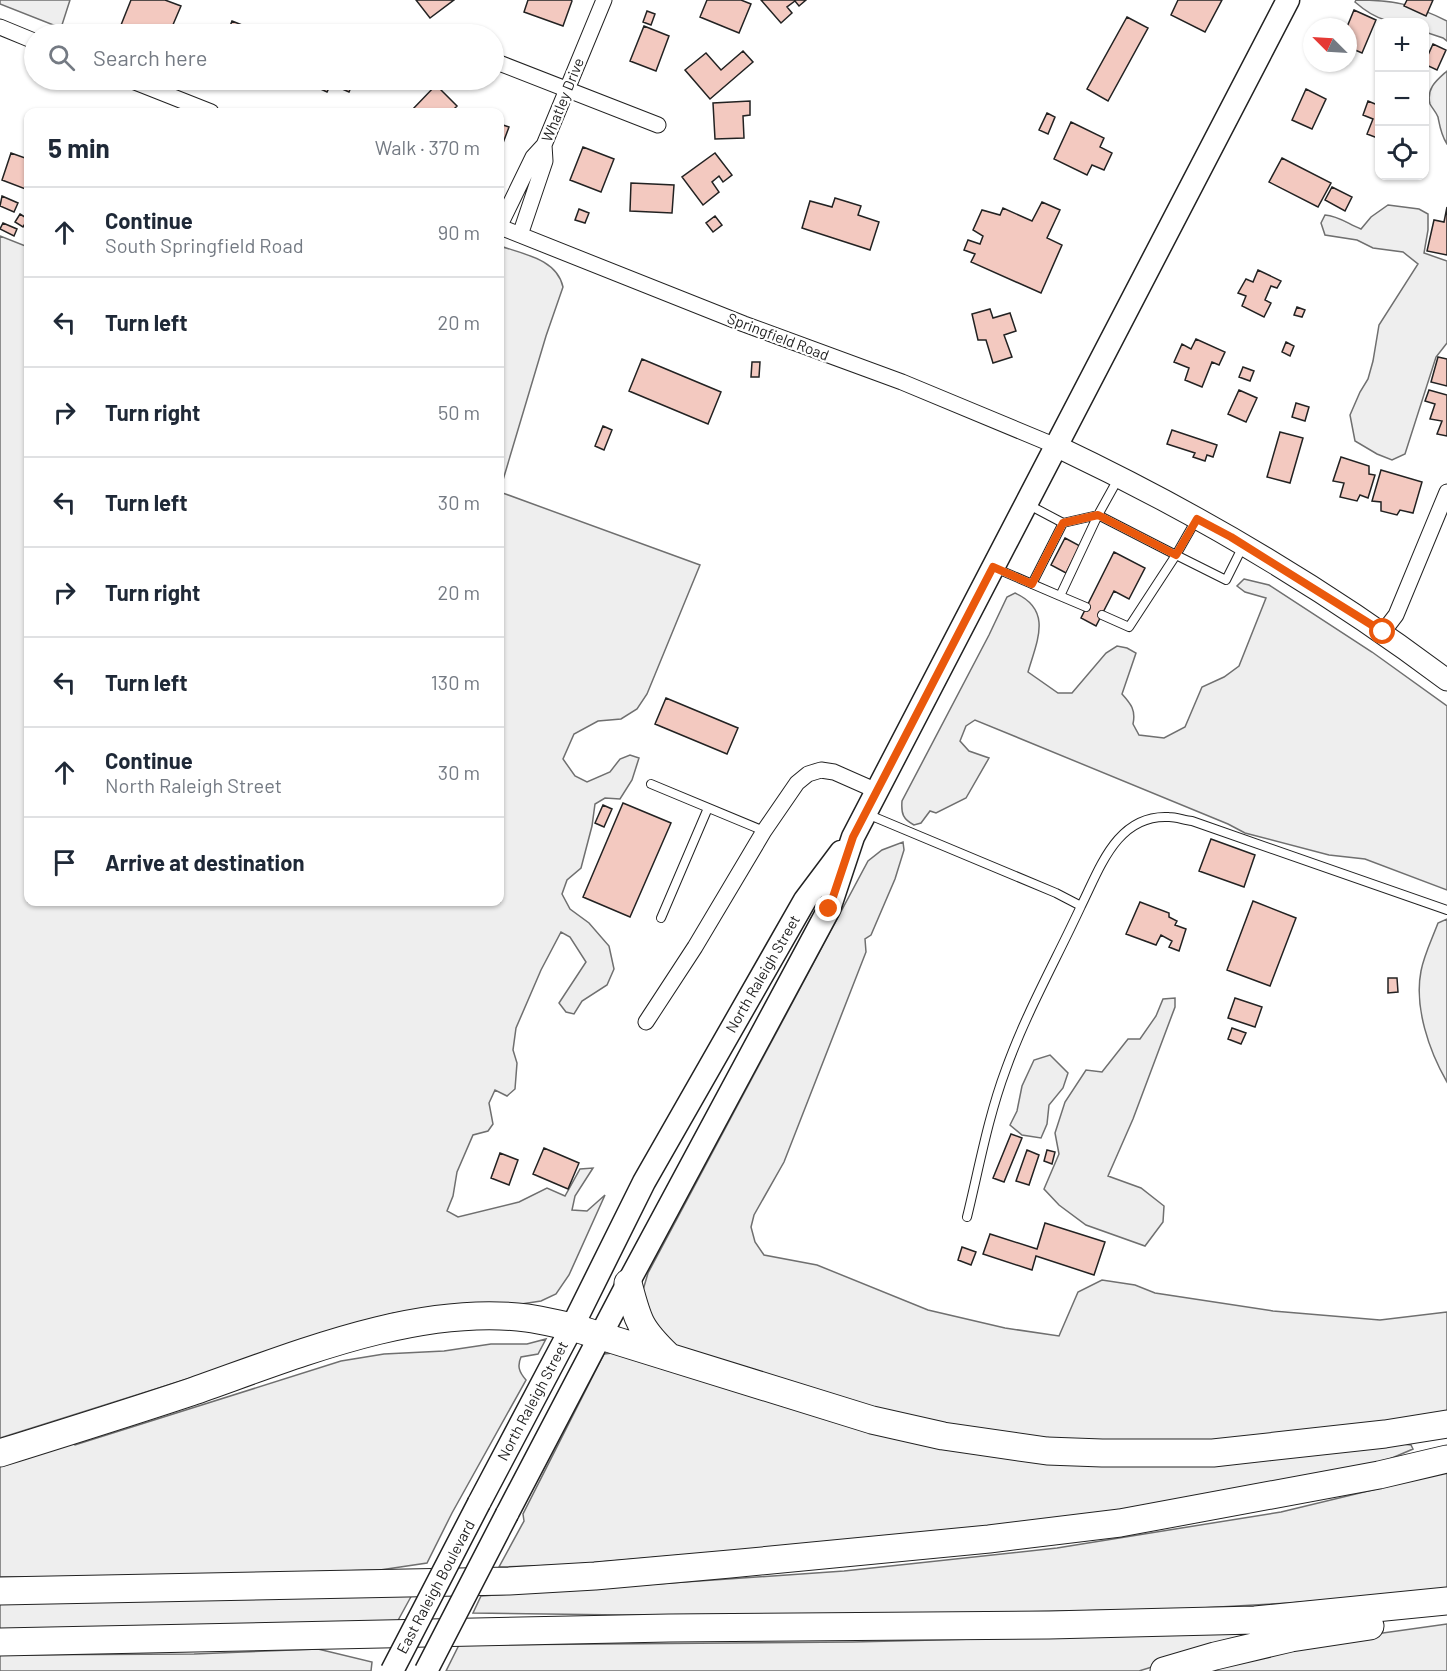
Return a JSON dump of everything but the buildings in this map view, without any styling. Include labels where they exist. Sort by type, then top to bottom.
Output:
[{"type":"highway","points":[[628,1283],[637,1319],[648,1337],[669,1357]]},
{"type":"highway","points":[[0,1454],[303,1353],[367,1334],[420,1321],[475,1317],[526,1318],[572,1327],[872,1420],[942,1436],[1047,1451],[1213,1453],[1385,1434],[1447,1424]]},
{"type":"highway","points":[[0,1592],[509,1581],[730,1564],[989,1539],[1120,1523],[1379,1475],[1447,1459]]},
{"type":"highway","points":[[0,1642],[669,1628],[1049,1625],[1255,1620],[1447,1601]]},
{"type":"highway","points":[[1164,1671],[1291,1638],[1447,1613]]},
{"type":"main road","points":[[853,837],[1288,0]]},
{"type":"main road","points":[[1056,446],[1119,477],[1244,545],[1383,632],[1447,680]]},
{"type":"main road","name":"North Raleigh Street","points":[[507,1514],[829,909],[853,837]]},
{"type":"main road","name":"North Raleigh Street","points":[[479,1503],[572,1327],[644,1182],[799,910],[853,837]]},
{"type":"main road","name":"East Raleigh Boulevard","points":[[392,1671],[479,1503]]},
{"type":"main road","name":"East Raleigh Boulevard","points":[[426,1671],[507,1514]]},
{"type":"street","name":"Whatley Drive","points":[[520,235],[545,161],[544,145],[604,0]]},
{"type":"street","points":[[0,27],[24,37]]},
{"type":"street","points":[[504,65],[658,125]]},
{"type":"street","points":[[155,90],[201,108]]},
{"type":"street","points":[[504,218],[533,157],[544,145]]},
{"type":"street","name":"Springfield Road","points":[[504,228],[744,324],[902,382],[1056,446]]},
{"type":"street","points":[[1383,632],[1396,615],[1447,492]]},
{"type":"street","points":[[646,1022],[695,947],[764,831],[797,783],[808,774],[821,770],[834,772],[877,791]]},
{"type":"lane","points":[[1060,596],[1075,560],[1119,477]]},
{"type":"lane","points":[[1026,504],[1063,523],[1098,515],[1226,580],[1244,545]]},
{"type":"lane","points":[[1102,615],[1129,627],[1197,519]]},
{"type":"lane","points":[[1032,584],[1054,550],[1063,523]]},
{"type":"lane","points":[[993,567],[1086,607]]},
{"type":"lane","points":[[651,784],[764,831]]},
{"type":"lane","points":[[661,918],[708,807]]},
{"type":"lane","points":[[865,813],[1056,893],[1081,906]]},
{"type":"lane","points":[[967,1217],[992,1114],[1019,1035],[1081,906],[1116,840],[1128,828],[1148,819],[1168,817],[1192,821],[1447,909]]},
{"type":"shaded area","points":[[0,0],[70,0],[62,24],[51,24],[0,4]]},
{"type":"shaded area","points":[[1356,0],[1381,1],[1403,4],[1435,15],[1447,21],[1447,41],[1429,33],[1429,18],[1380,18],[1355,2]]},
{"type":"shaded area","points":[[1447,71],[1447,144],[1429,98],[1433,85]]},
{"type":"shaded area","points":[[1388,205],[1419,209],[1428,214],[1424,253],[1447,261],[1447,343],[1436,357],[1405,454],[1392,460],[1355,441],[1350,415],[1368,379],[1379,325],[1418,264],[1403,252],[1373,248],[1357,240],[1325,235],[1321,223],[1325,215],[1361,229],[1371,217]]},
{"type":"shaded area","points":[[0,236],[24,245],[24,906],[504,906],[504,493],[700,565],[647,694],[637,709],[621,719],[598,721],[574,734],[563,759],[575,776],[587,782],[610,772],[620,759],[630,755],[639,758],[632,780],[620,799],[605,798],[595,804],[581,868],[567,880],[562,894],[570,909],[589,923],[609,946],[614,969],[607,985],[582,1001],[574,1014],[566,1012],[559,1003],[586,962],[570,937],[561,932],[541,970],[516,1028],[513,1050],[517,1063],[515,1089],[507,1096],[495,1090],[489,1103],[493,1124],[488,1131],[473,1135],[457,1172],[453,1196],[447,1211],[458,1217],[519,1202],[547,1188],[565,1196],[580,1169],[593,1168],[575,1196],[572,1210],[587,1211],[605,1195],[569,1275],[556,1294],[541,1301],[494,1308],[454,1306],[394,1313],[0,1438]]},
{"type":"shaded area","points":[[504,247],[538,259],[554,270],[560,278],[563,287],[504,477]]},
{"type":"shaded area","points":[[1244,579],[1269,585],[1372,652],[1447,706],[1447,890],[1365,859],[1329,855],[1245,833],[975,720],[966,726],[960,741],[969,751],[989,758],[966,798],[936,813],[930,811],[921,823],[914,825],[907,821],[902,813],[902,801],[1007,597],[1015,593],[1027,600],[1034,608],[1038,617],[1038,638],[1028,672],[1058,693],[1072,693],[1106,653],[1117,646],[1136,653],[1122,694],[1132,708],[1133,724],[1139,735],[1164,738],[1185,727],[1202,687],[1224,677],[1239,666],[1266,598],[1245,592],[1237,586]]},
{"type":"shaded area","points":[[903,842],[904,850],[895,879],[871,935],[865,939],[866,952],[784,1162],[754,1215],[751,1227],[755,1242],[764,1255],[817,1265],[928,1310],[1005,1328],[1059,1336],[1078,1292],[1102,1280],[1135,1285],[1155,1293],[1273,1311],[1380,1320],[1447,1312],[1447,1418],[1216,1445],[1035,1442],[888,1413],[678,1347],[657,1332],[643,1290],[648,1273],[868,861],[882,850]]},
{"type":"shaded area","points":[[1447,919],[1447,1082],[1429,1043],[1421,1014],[1419,985],[1424,959],[1438,923]]},
{"type":"shaded area","points":[[1175,998],[1175,1007],[1133,1119],[1108,1176],[1141,1188],[1164,1206],[1163,1222],[1145,1246],[1086,1225],[1059,1205],[1044,1189],[1059,1154],[1055,1133],[1065,1102],[1086,1070],[1102,1072],[1128,1039],[1140,1039],[1156,1016],[1163,999]]},
{"type":"shaded area","points":[[1050,1055],[1068,1073],[1063,1088],[1049,1105],[1047,1124],[1041,1138],[1022,1135],[1010,1125],[1017,1111],[1022,1086],[1034,1060]]},
{"type":"shaded area","points":[[546,1339],[538,1354],[521,1357],[519,1369],[526,1380],[452,1513],[427,1563],[380,1570],[103,1577],[0,1577],[0,1461],[69,1440],[75,1445],[341,1361],[384,1354],[444,1351],[491,1344],[527,1344]]},
{"type":"shaded area","points":[[613,1353],[922,1441],[1386,1442],[1411,1445],[1413,1449],[1378,1464],[1158,1505],[909,1536],[564,1565],[499,1567],[524,1521],[523,1514],[604,1354]]},
{"type":"shaded area","points":[[1447,1472],[1447,1590],[1183,1609],[622,1615],[473,1613],[481,1596],[844,1571],[1057,1548],[1281,1512]]},
{"type":"shaded area","points":[[413,1593],[396,1624],[0,1632],[0,1602]]},
{"type":"shaded area","points":[[1345,1622],[1181,1658],[1139,1671],[446,1671],[459,1645],[853,1642],[1150,1635]]},
{"type":"shaded area","points":[[1447,1624],[1447,1671],[1188,1671],[1290,1646]]},
{"type":"shaded area","points":[[318,1649],[372,1662],[371,1671],[0,1671],[0,1655],[194,1654]]},
{"type":"route","points":[[829,909],[853,837],[993,567],[1032,584],[1063,523],[1098,515],[1176,555],[1197,519],[1231,537],[1383,632]]}]
